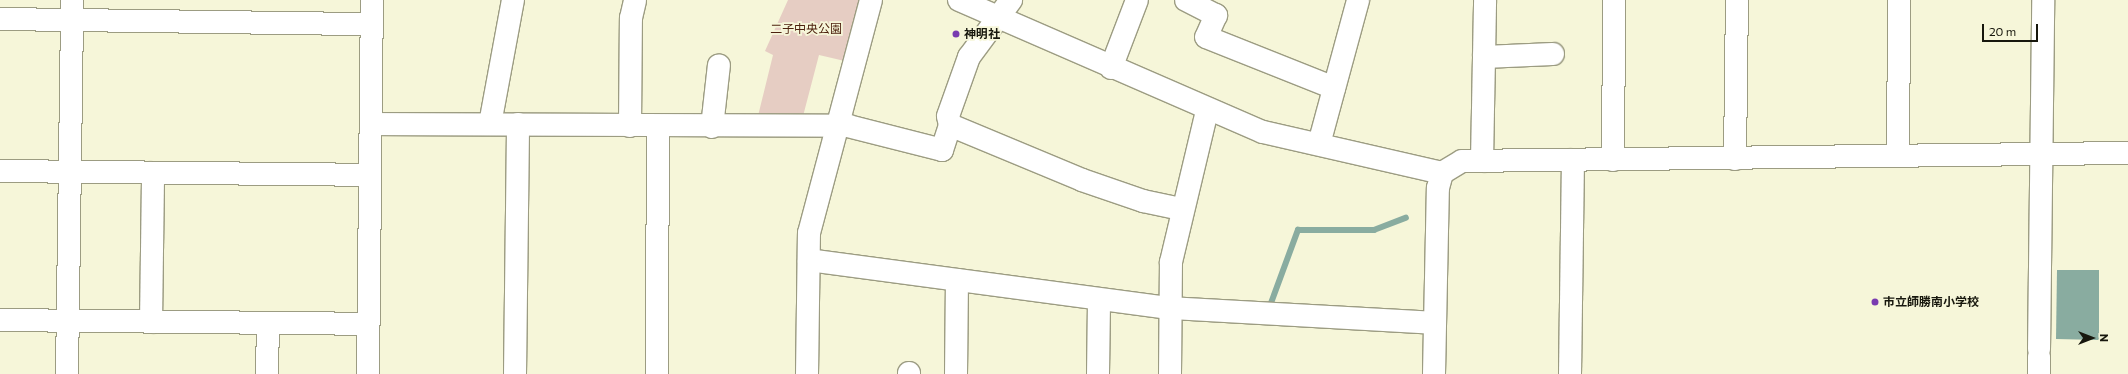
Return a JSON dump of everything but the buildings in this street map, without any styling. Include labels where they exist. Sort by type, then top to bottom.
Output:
[{"type":"street","points":[[368,374],[372,0]]},
{"type":"street","points":[[490,124],[513,0]]},
{"type":"street","points":[[630,126],[631,18],[635,0]]},
{"type":"street","points":[[807,374],[809,233],[839,127],[871,0]]},
{"type":"street","points":[[959,0],[1207,110],[1263,132],[1442,173]]},
{"type":"street","points":[[371,124],[518,124],[712,127],[848,126],[942,150],[950,126],[948,116],[969,57],[996,16],[1011,0]]},
{"type":"street","points":[[1111,68],[1137,0]]},
{"type":"street","points":[[1186,0],[1216,15],[1206,37],[1334,88]]},
{"type":"street","points":[[1319,144],[1358,0]]},
{"type":"street","points":[[1482,161],[1485,0]]},
{"type":"street","points":[[1613,160],[1614,0]]},
{"type":"street","points":[[1735,159],[1737,0]]},
{"type":"street","points":[[1898,156],[1900,0]]},
{"type":"street","points":[[2039,360],[2043,0]]},
{"type":"street","points":[[0,18],[72,10],[372,24]]},
{"type":"street","points":[[68,374],[72,10]]},
{"type":"street","points":[[1484,57],[1553,54]]},
{"type":"street","points":[[712,127],[719,65]]},
{"type":"street","points":[[1170,374],[1171,262],[1182,209],[1207,110]]},
{"type":"street","points":[[515,374],[518,124]]},
{"type":"street","points":[[657,374],[658,126]]},
{"type":"street","points":[[950,126],[1082,180],[1143,201],[1182,209]]},
{"type":"street","points":[[1434,374],[1438,188],[1442,173],[1462,161],[1735,159],[2128,153]]},
{"type":"street","points":[[1570,374],[1574,160]]},
{"type":"street","points":[[0,171],[370,175]]},
{"type":"street","points":[[151,322],[153,173]]},
{"type":"street","points":[[809,260],[1099,300],[1170,308],[1435,323]]},
{"type":"street","points":[[956,374],[957,280]]},
{"type":"street","points":[[1098,374],[1099,300]]},
{"type":"street","points":[[0,320],[368,324]]},
{"type":"street","points":[[267,374],[268,323]]},
{"type":"green space","name":"二子中央公園","points":[[788,0],[864,0],[849,62],[819,55],[802,120],[757,120],[773,55],[765,51]]},
{"type":"water","points":[[2057,270],[2099,270],[2099,340],[2056,339]]},
{"type":"waterway","points":[[1270,306],[1298,230],[1374,230],[1406,218]]},
{"type":"place","name":"神明社","points":[[956,34]]},
{"type":"place","name":"市立師勝南小学校","points":[[1875,302]]}]
